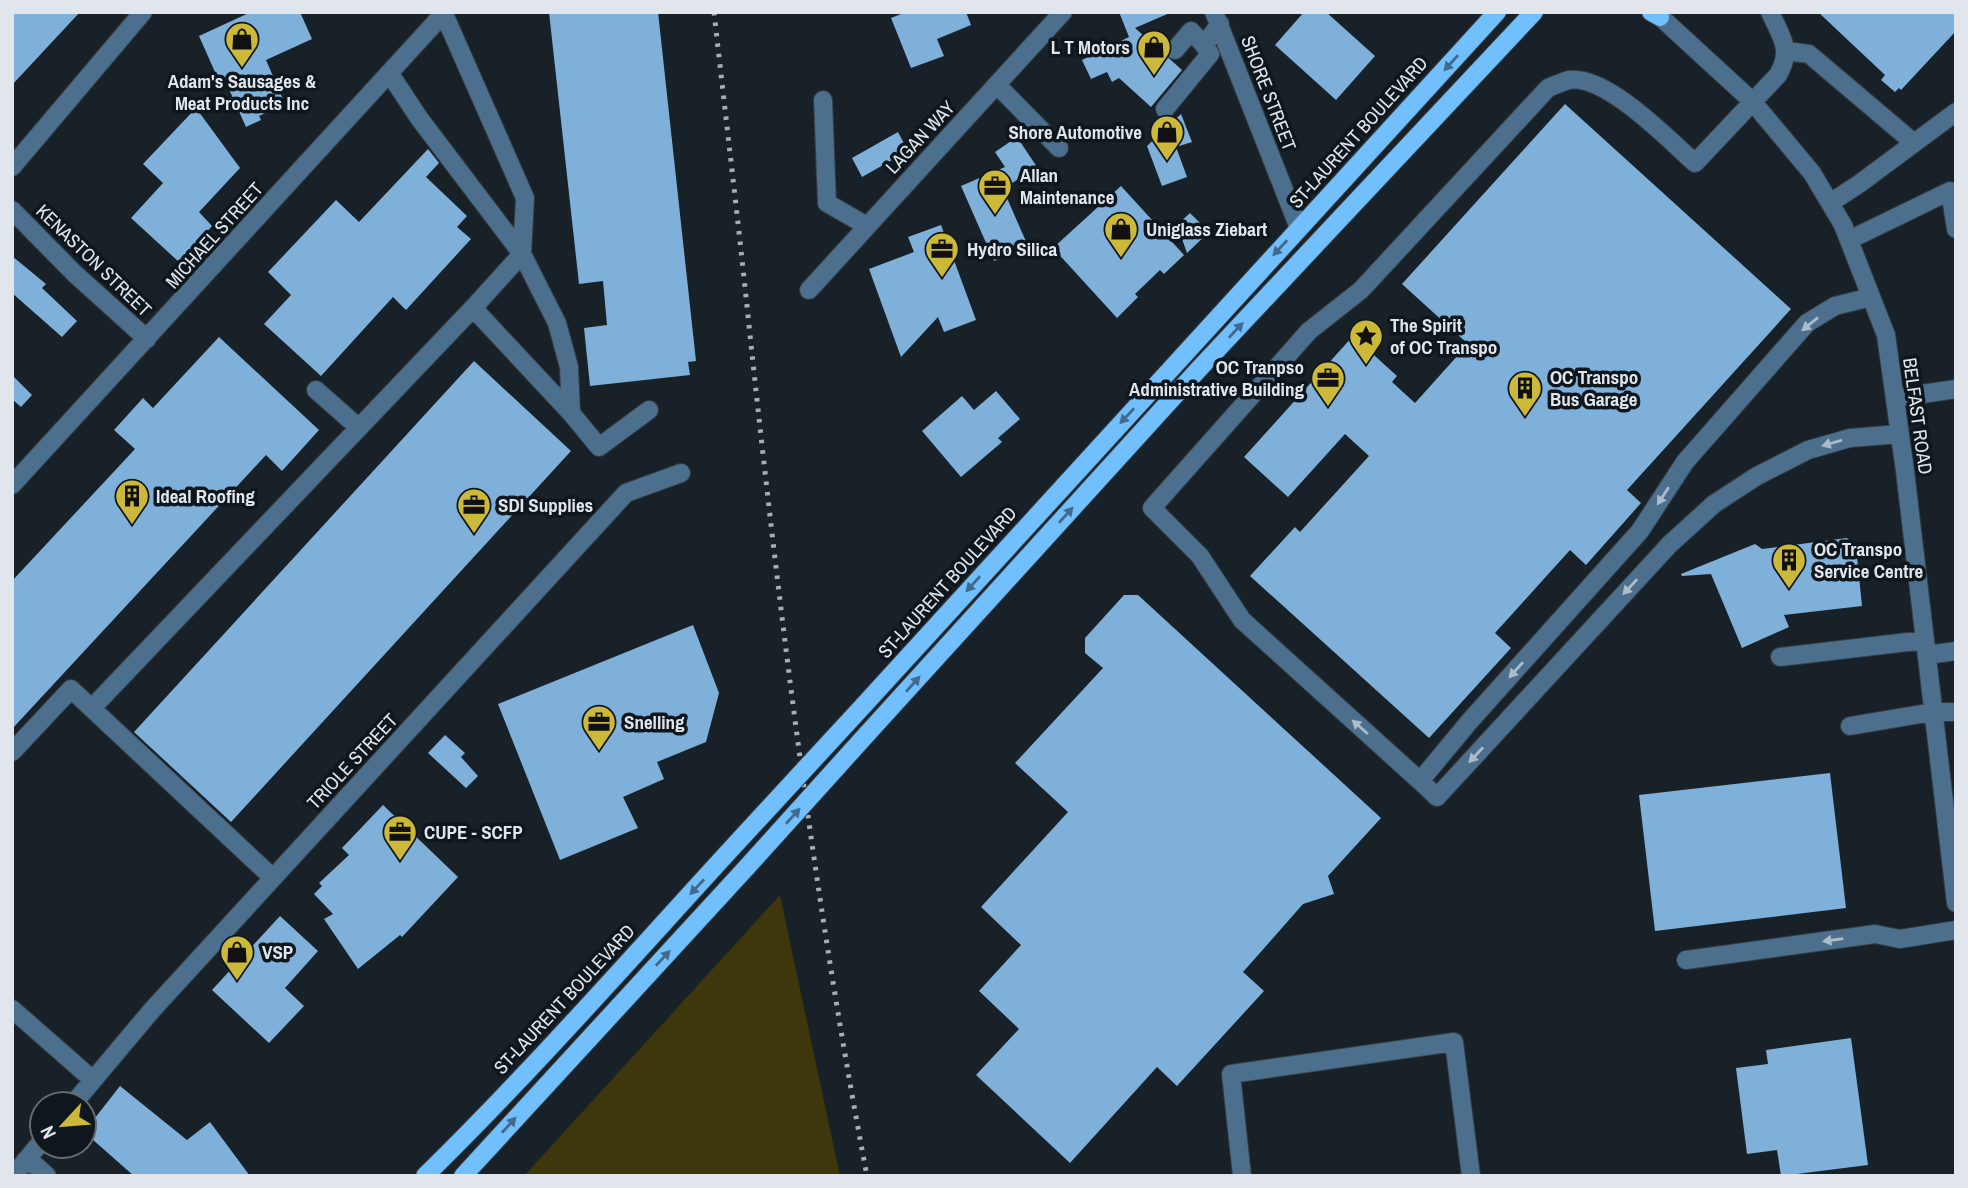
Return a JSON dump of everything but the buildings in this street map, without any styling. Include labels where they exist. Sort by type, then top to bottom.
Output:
[{"type":"main road","name":"ST-LAURENT BOULEVARD","points":[[425,1176],[540,1057],[1497,12]]},
{"type":"main road","points":[[463,1176],[1198,370],[1533,15]]},
{"type":"street","points":[[12,167],[143,12]]},
{"type":"street","name":"LAGAN WAY","points":[[808,290],[1063,12]]},
{"type":"street","points":[[1770,12],[1787,51],[1785,63],[1778,75],[1695,163],[1637,111],[1611,93],[1588,82],[1570,80],[1548,88],[1361,290],[1310,331],[1152,508],[1199,556],[1242,620],[1437,797],[1660,554],[1714,504],[1757,476],[1808,450],[1850,438],[1900,434]]},
{"type":"street","points":[[92,708],[522,254],[525,198],[445,13]]},
{"type":"street","name":"MICHAEL STREET","points":[[12,485],[445,13]]},
{"type":"street","name":"BELFAST ROAD","points":[[1656,14],[1752,101],[1812,173],[1843,225],[1886,335],[1956,903]]},
{"type":"street","points":[[1204,45],[1220,16]]},
{"type":"street","name":"SHORE STREET","points":[[1220,16],[1299,228]]},
{"type":"street","points":[[1165,109],[1210,54],[1191,31],[1175,50]]},
{"type":"street","points":[[1787,51],[1809,54],[1914,143]]},
{"type":"street","points":[[390,74],[419,118],[522,254],[558,323],[569,367],[571,413]]},
{"type":"street","points":[[997,85],[1059,148]]},
{"type":"street","points":[[823,100],[827,203],[867,226]]},
{"type":"street","points":[[1830,202],[1859,184],[1956,112]]},
{"type":"street","points":[[1849,240],[1953,189],[1956,229]]},
{"type":"street","name":"KENASTON STREET","points":[[12,210],[74,273],[147,339]]},
{"type":"street","points":[[1420,781],[1469,722],[1640,531],[1685,462],[1807,323],[1835,306],[1871,297]]},
{"type":"street","points":[[473,308],[600,447],[649,410]]},
{"type":"street","points":[[1895,398],[1956,389]]},
{"type":"street","points":[[316,390],[358,427]]},
{"type":"street","name":"TRIOLE STREET","points":[[85,1090],[152,1010],[626,494],[681,473]]},
{"type":"street","points":[[1780,657],[1926,648],[1956,651]]},
{"type":"street","points":[[12,752],[71,689],[273,878]]},
{"type":"street","points":[[1850,726],[1933,712],[1956,712]]},
{"type":"street","points":[[1686,960],[1875,934],[1900,939],[1956,930]]},
{"type":"street","points":[[12,1010],[93,1080]]},
{"type":"street","points":[[1242,1176],[1231,1074],[1454,1042],[1471,1176]]},
{"type":"street","points":[[13,1176],[28,1157]]},
{"type":"street","points":[[25,1161],[47,1176]]},
{"type":"shaded area","points":[[780,895],[840,1176],[524,1176]]},
{"type":"railway","points":[[714,12],[773,546],[800,757],[831,967],[867,1176]]},
{"type":"place","name":"Adam's Sausages & Meat Products Inc","points":[[242,69]]},
{"type":"place","name":"L T Motors","points":[[1154,77]]},
{"type":"place","name":"Shore Automotive","points":[[1167,162]]},
{"type":"place","name":"Allan Maintenance","points":[[995,216]]},
{"type":"place","name":"Uniglass Ziebart","points":[[1121,259]]},
{"type":"place","name":"Hydro Silica","points":[[942,279]]},
{"type":"place","name":"The Spirit of OC Transpo","points":[[1366,366]]},
{"type":"place","name":"OC Tranpso Administrative Building","points":[[1328,408]]},
{"type":"place","name":"OC Transpo Bus Garage","points":[[1525,418]]},
{"type":"place","name":"Ideal Roofing","points":[[132,526]]},
{"type":"place","name":"SDI Supplies","points":[[474,535]]},
{"type":"place","name":"OC Transpo Service Centre","points":[[1789,590]]},
{"type":"place","name":"Snelling","points":[[599,752]]},
{"type":"place","name":"CUPE - SCFP","points":[[400,862]]},
{"type":"place","name":"VSP","points":[[237,982]]}]
